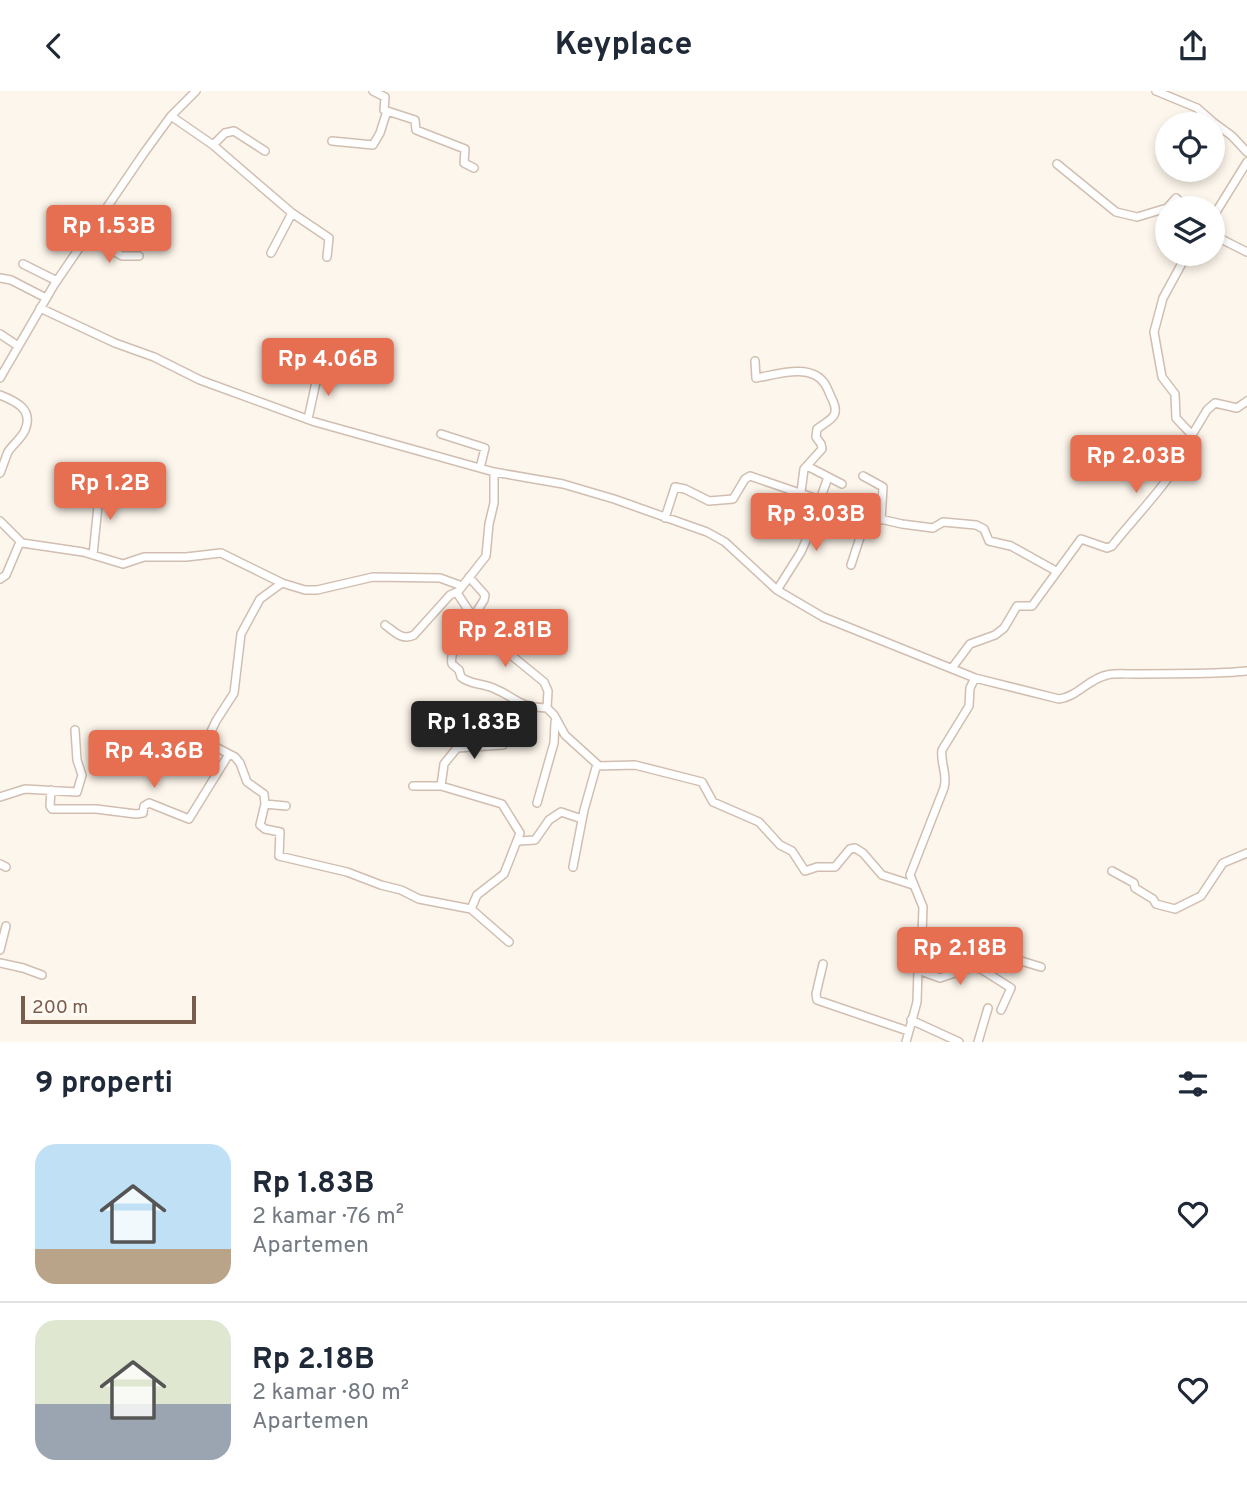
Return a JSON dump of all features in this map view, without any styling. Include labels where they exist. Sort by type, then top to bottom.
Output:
[{"type":"street","points":[[0,378],[58,278],[171,116],[196,91]]},
{"type":"street","points":[[373,91],[385,96],[383,108],[387,111],[414,118],[416,130],[464,149],[464,163],[474,168]]},
{"type":"street","points":[[1156,91],[1197,108],[1232,136],[1247,152]]},
{"type":"street","points":[[332,141],[373,145],[387,111]]},
{"type":"street","points":[[171,116],[213,145],[292,213],[329,238],[327,257]]},
{"type":"street","points":[[213,145],[225,133],[234,131],[265,151]]},
{"type":"street","points":[[1225,198],[1247,162]]},
{"type":"street","points":[[1057,165],[1116,212],[1137,217],[1155,212]]},
{"type":"street","points":[[271,253],[292,213]]},
{"type":"street","points":[[87,236],[122,256],[139,255]]},
{"type":"street","points":[[1225,241],[1247,252]]},
{"type":"street","points":[[23,264],[58,278]]},
{"type":"street","points":[[1180,266],[1163,298],[1154,332],[1162,377],[1175,394],[1177,418],[1192,435]]},
{"type":"street","points":[[0,278],[10,280],[46,298]]},
{"type":"street","points":[[40,308],[200,380],[308,419],[494,472],[563,484],[614,499],[720,538],[776,590],[822,617],[975,678],[1059,699],[1111,674],[1212,674],[1247,671]]},
{"type":"street","points":[[0,334],[18,346]]},
{"type":"street","points":[[308,419],[321,359],[336,361]]},
{"type":"street","points":[[755,361],[756,378],[791,371],[818,377],[826,385],[837,411],[817,429],[816,437],[822,449],[803,472],[801,492]]},
{"type":"street","points":[[0,395],[23,407],[27,412],[27,422],[25,430],[6,456],[0,473]]},
{"type":"street","points":[[952,668],[970,644],[995,635],[1004,628],[1017,606],[1032,606],[1082,538],[1107,548],[1112,546],[1169,478],[1207,410],[1215,403],[1237,408],[1247,401]]},
{"type":"street","points":[[441,434],[485,448],[480,468]]},
{"type":"street","points":[[807,466],[842,484]]},
{"type":"street","points":[[385,625],[402,638],[414,635],[486,557],[489,524],[495,503],[494,472]]},
{"type":"street","points":[[665,518],[675,487],[709,501],[733,499],[750,476],[881,520],[933,528],[943,521],[976,525],[984,529],[989,541],[1011,546],[1056,571]]},
{"type":"street","points":[[863,476],[883,487],[881,520]]},
{"type":"street","points":[[776,590],[801,552],[822,500],[828,477]]},
{"type":"street","points":[[93,555],[100,485]]},
{"type":"street","points":[[851,565],[867,516]]},
{"type":"street","points":[[0,521],[20,542],[93,555],[123,564],[144,557],[186,557],[217,552],[282,583],[311,590],[368,578],[415,576],[445,579],[459,589],[476,617],[506,651],[547,686],[547,708],[565,735],[597,766],[635,765],[702,782],[713,802],[759,822],[780,845],[792,851],[805,871],[817,867],[835,867],[850,849],[855,848],[863,853],[882,875],[914,885]]},
{"type":"street","points":[[0,579],[6,575],[20,542]]},
{"type":"street","points":[[469,577],[485,595],[476,617],[463,629],[462,637],[452,652],[452,664],[466,681],[493,688],[520,705],[547,708]]},
{"type":"street","points":[[282,583],[260,599],[243,631],[239,641],[234,693],[206,741],[240,763],[249,784],[264,794],[265,803],[260,824],[263,828],[280,832],[279,856],[347,872],[400,889],[419,899],[471,909],[509,942]]},
{"type":"street","points":[[906,1042],[917,1002],[918,971],[928,947],[922,935],[923,907],[910,875],[946,782],[942,750],[969,706],[975,678]]},
{"type":"street","points":[[441,786],[444,764],[457,748],[503,745],[509,724],[520,705]]},
{"type":"street","points":[[537,803],[554,743],[555,717]]},
{"type":"street","points":[[0,797],[25,789],[78,792],[82,775],[77,760],[75,730]]},
{"type":"street","points":[[51,790],[52,809],[96,809],[140,814],[149,803],[189,819],[229,754]]},
{"type":"street","points":[[573,867],[582,820],[597,766]]},
{"type":"street","points":[[413,786],[441,786],[502,804],[520,831],[519,841],[504,874],[477,895],[471,909]]},
{"type":"street","points":[[265,803],[286,806]]},
{"type":"street","points":[[519,841],[535,840],[549,820],[561,812],[582,820]]},
{"type":"street","points":[[1112,871],[1134,883],[1135,888],[1152,898],[1156,904],[1175,909],[1201,896],[1223,863],[1247,853]]},
{"type":"street","points":[[0,950],[6,926]]},
{"type":"street","points":[[981,969],[996,954],[1041,967]]},
{"type":"street","points":[[0,963],[42,975]]},
{"type":"street","points":[[823,964],[817,1000],[908,1031]]},
{"type":"street","points":[[918,971],[940,978],[970,967],[981,969],[1011,988],[1001,1010]]},
{"type":"street","points":[[978,1042],[988,1008]]},
{"type":"street","points":[[911,1020],[959,1042]]}]
